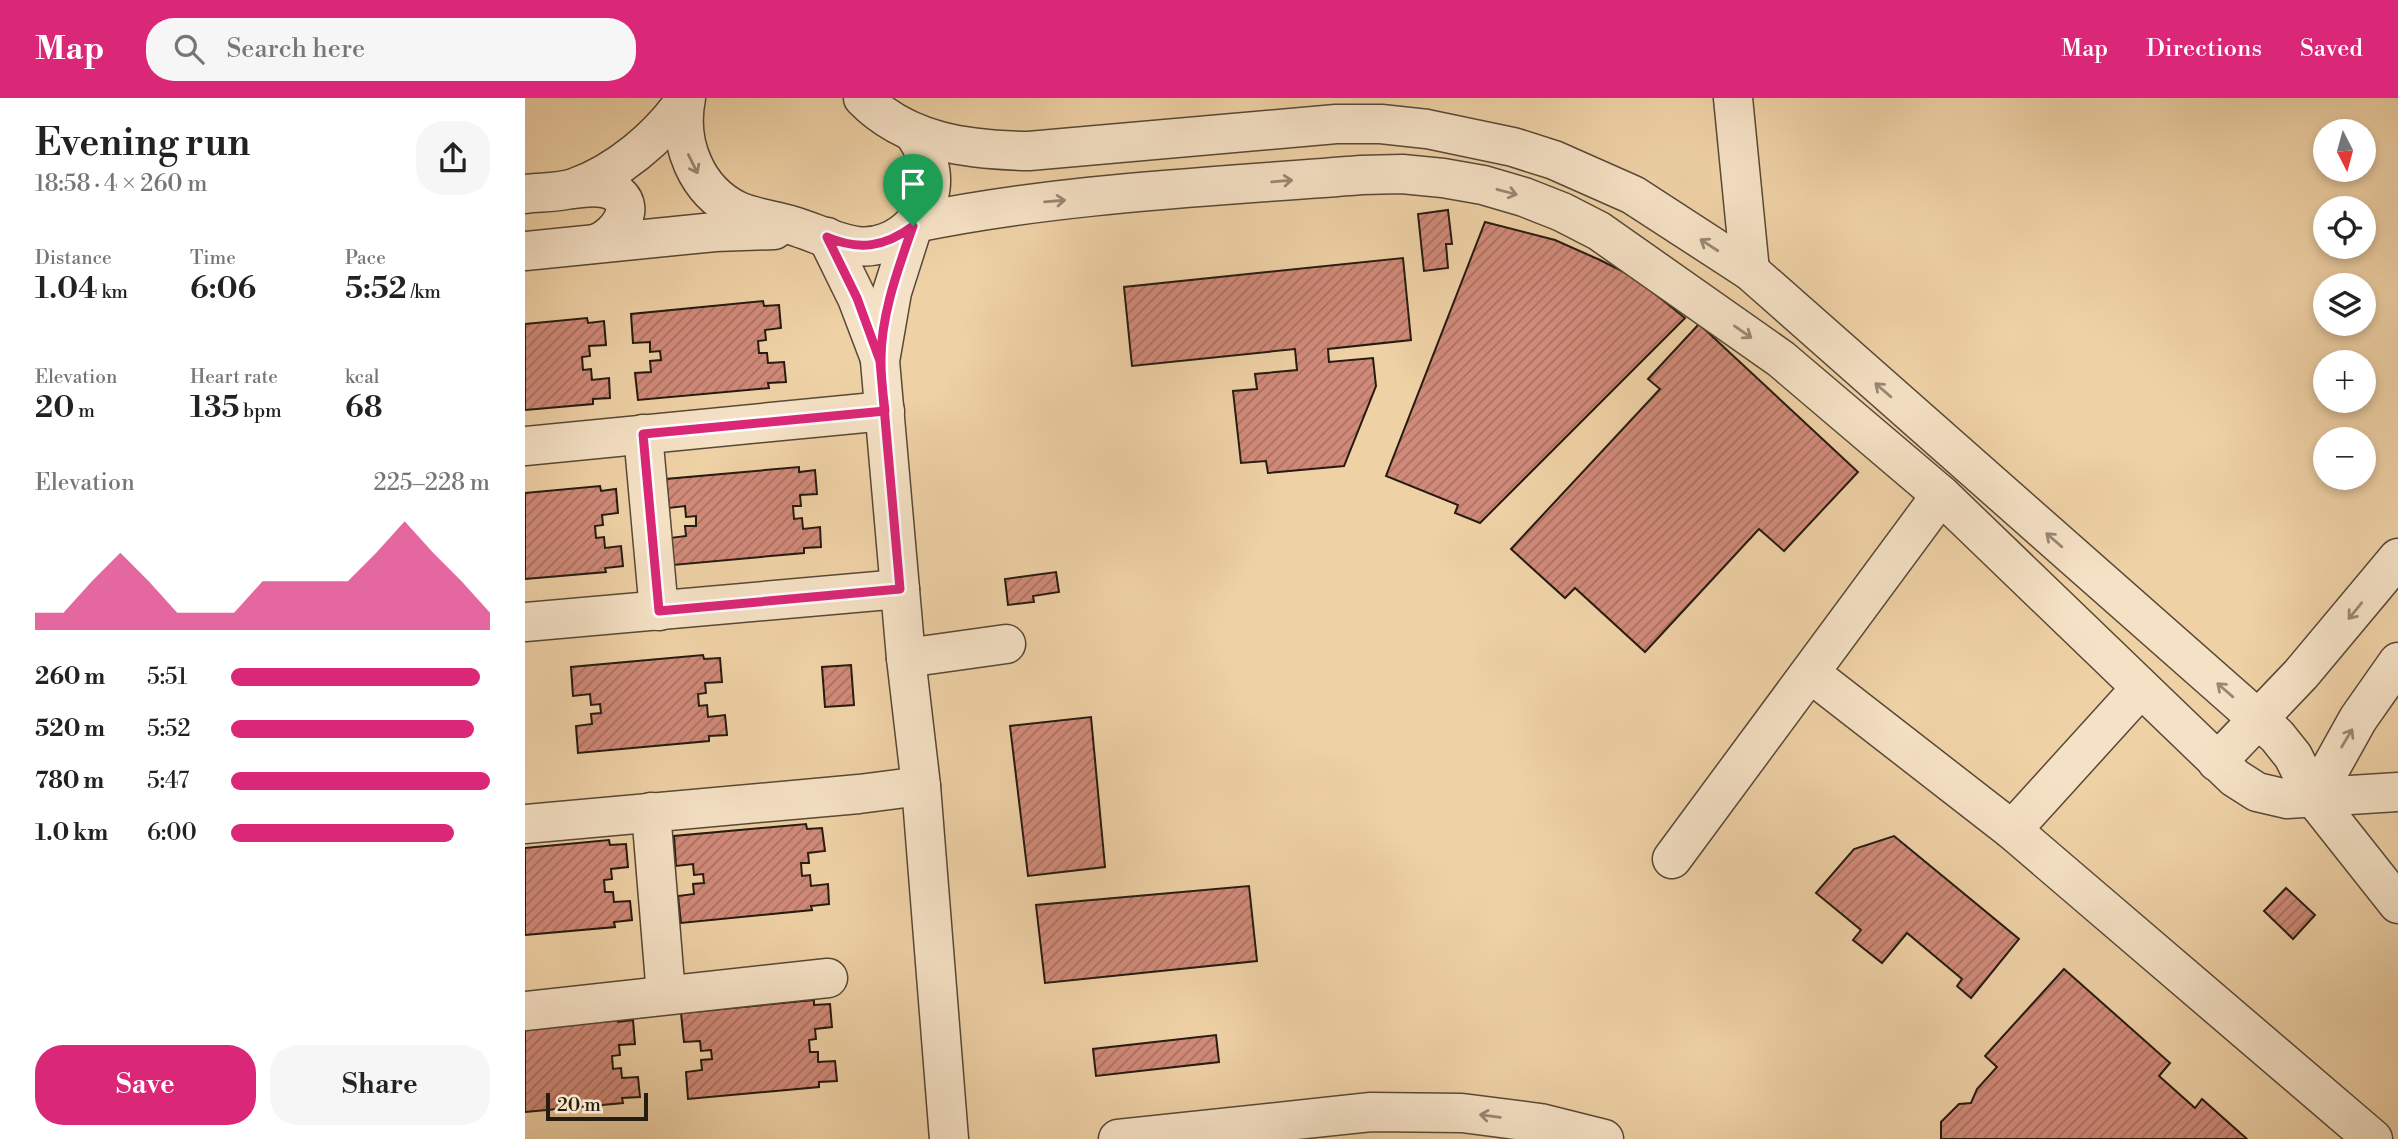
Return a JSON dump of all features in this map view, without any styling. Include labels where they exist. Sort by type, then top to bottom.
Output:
[{"type":"street","points":[[863,98],[890,120],[915,135],[967,147],[997,150],[1029,151],[1324,124],[1381,124],[1427,128],[1513,147],[1594,176],[1633,195],[1750,271],[2277,736],[2293,756],[2314,798],[2398,904]]},
{"type":"street","points":[[1733,98],[1750,271]]},
{"type":"street","points":[[686,99],[683,127],[688,152],[699,176],[715,197],[740,211],[858,247],[879,245],[897,238],[914,224],[924,210],[931,191],[931,170],[915,135]]},
{"type":"street","points":[[573,189],[611,169],[655,137],[686,99]]},
{"type":"street","points":[[997,150],[983,168],[983,180],[989,197],[1005,206]]},
{"type":"street","points":[[914,224],[1005,206],[1361,174],[1443,178],[1524,197],[1599,231],[1781,359],[1941,495],[2235,778],[2257,792],[2287,799],[2398,792]]},
{"type":"street","points":[[525,194],[604,188],[614,192],[622,200],[624,218],[619,229],[610,238],[599,243]]},
{"type":"street","points":[[880,361],[892,292],[914,224]]},
{"type":"street","points":[[525,251],[715,232],[819,234]]},
{"type":"street","points":[[819,234],[857,298],[880,361],[906,658],[921,786],[949,1139]]},
{"type":"street","points":[[525,446],[885,411]]},
{"type":"street","points":[[643,434],[659,611]]},
{"type":"street","points":[[1672,859],[1941,495]]},
{"type":"street","points":[[2217,762],[2301,674],[2398,558]]},
{"type":"street","points":[[525,622],[900,589]]},
{"type":"street","points":[[906,658],[1006,645]]},
{"type":"street","points":[[2314,798],[2358,719],[2398,663]]},
{"type":"street","points":[[1810,673],[2012,830],[2373,1139]]},
{"type":"street","points":[[2012,830],[2140,689]]},
{"type":"street","points":[[525,824],[921,786]]},
{"type":"street","points":[[651,812],[666,995]]},
{"type":"street","points":[[525,1011],[828,978]]},
{"type":"street","points":[[1118,1139],[1384,1112],[1462,1112],[1540,1122],[1604,1139]]},
{"type":"building","points":[[1448,210],[1452,244],[1446,244],[1448,268],[1424,271],[1418,214]]},
{"type":"building","points":[[1485,222],[1555,240],[1600,260],[1634,277],[1685,318],[1480,523],[1455,513],[1458,505],[1386,476]]},
{"type":"building","points":[[1403,258],[1411,340],[1328,349],[1329,362],[1373,358],[1376,386],[1344,466],[1268,473],[1266,461],[1241,463],[1233,391],[1257,389],[1255,374],[1297,370],[1295,349],[1132,366],[1124,287]]},
{"type":"building","points":[[763,301],[764,306],[779,305],[781,328],[765,330],[766,340],[758,341],[759,353],[767,353],[768,363],[784,362],[786,382],[768,383],[769,388],[638,400],[635,373],[651,372],[650,361],[661,360],[660,351],[650,352],[650,342],[633,343],[631,314]]},
{"type":"building","points":[[587,318],[588,323],[604,321],[606,345],[589,346],[590,356],[582,357],[583,370],[591,369],[592,380],[609,378],[610,398],[593,399],[593,404],[525,410],[525,324]]},
{"type":"building","points":[[1699,324],[1858,472],[1784,551],[1759,529],[1645,652],[1575,588],[1565,598],[1511,549],[1660,389],[1648,379]]},
{"type":"building","points":[[799,467],[799,472],[815,470],[817,494],[800,495],[801,506],[793,506],[794,519],[802,518],[803,529],[820,527],[821,547],[804,548],[804,553],[673,565],[670,538],[686,536],[685,526],[696,526],[696,516],[686,517],[685,506],[669,508],[666,479]]},
{"type":"building","points":[[600,486],[601,491],[616,489],[618,513],[602,515],[603,525],[595,526],[596,538],[604,537],[605,548],[621,546],[623,566],[605,568],[606,572],[525,579],[525,493]]},
{"type":"building","points":[[1056,572],[1059,592],[1033,596],[1034,602],[1008,605],[1005,579]]},
{"type":"building","points":[[703,655],[704,659],[720,658],[722,682],[705,683],[706,693],[698,694],[699,706],[707,705],[708,717],[725,715],[727,735],[709,736],[709,741],[578,753],[576,726],[592,724],[591,714],[601,713],[600,704],[591,705],[590,694],[573,696],[571,667]]},
{"type":"building","points":[[851,665],[854,705],[825,707],[822,667]]},
{"type":"building","points":[[1091,717],[1105,867],[1028,876],[1010,726]]},
{"type":"building","points":[[806,824],[807,829],[822,828],[825,851],[808,853],[809,863],[801,863],[802,876],[810,875],[811,886],[828,884],[829,904],[811,906],[812,910],[681,923],[678,896],[694,894],[693,884],[704,883],[703,874],[694,875],[693,864],[676,866],[674,836]]},
{"type":"building","points":[[1894,836],[2019,939],[1971,998],[1957,986],[1962,979],[1907,933],[1882,963],[1853,940],[1861,930],[1816,893],[1854,849]]},
{"type":"building","points":[[609,840],[610,845],[626,844],[628,867],[611,869],[612,879],[604,880],[605,892],[613,892],[614,902],[630,901],[632,920],[614,922],[615,927],[525,935],[525,848]]},
{"type":"building","points":[[1249,886],[1257,961],[1045,983],[1036,905]]},
{"type":"building","points":[[2286,888],[2315,915],[2293,939],[2264,911]]},
{"type":"building","points":[[2064,969],[2170,1063],[2159,1076],[2195,1108],[2202,1099],[2247,1139],[1941,1139],[1941,1122],[1959,1104],[1971,1103],[1977,1089],[1997,1067],[1985,1056]]},
{"type":"building","points":[[814,1000],[814,1005],[830,1004],[832,1027],[815,1029],[816,1039],[809,1040],[810,1052],[818,1052],[818,1062],[835,1061],[837,1081],[819,1082],[819,1087],[688,1099],[686,1072],[702,1070],[701,1060],[712,1059],[711,1050],[701,1051],[700,1041],[684,1042],[681,1013]]},
{"type":"building","points":[[617,1017],[618,1022],[633,1020],[635,1044],[619,1045],[620,1055],[612,1056],[613,1069],[621,1068],[622,1078],[638,1077],[640,1097],[622,1098],[623,1103],[525,1112],[525,1025]]},
{"type":"building","points":[[1216,1035],[1219,1062],[1096,1076],[1093,1049]]},
{"type":"route","points":[[913,226],[897,238],[879,245],[858,247],[827,237],[857,298],[880,361],[900,589],[659,611],[643,434],[885,411],[880,361],[885,327],[901,259],[913,226]]}]
